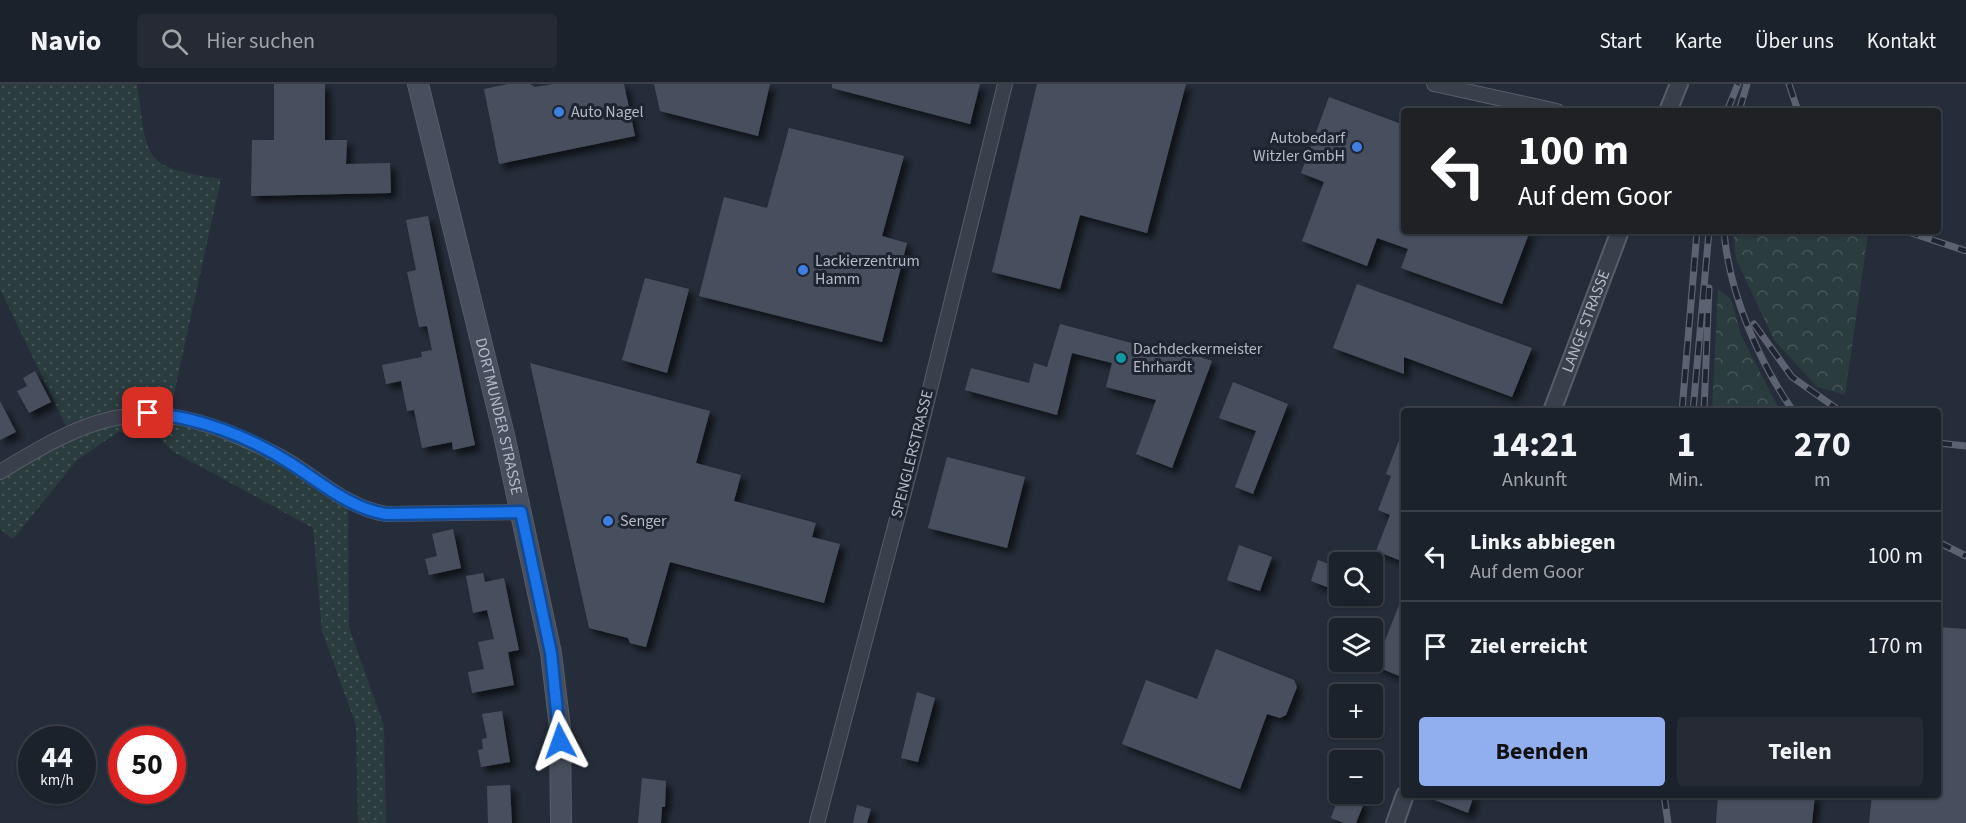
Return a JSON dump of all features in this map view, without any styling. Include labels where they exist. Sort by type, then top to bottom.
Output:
[{"type":"main road","name":"DORTMUNDER STRASSE","points":[[418,84],[521,512],[551,653],[560,728],[561,823]]},
{"type":"street","name":"SPENGLERSTRASSE","points":[[817,823],[913,458],[1005,84]]},
{"type":"street","points":[[1434,84],[1543,108]]},
{"type":"street","points":[[1669,108],[1678,84]]},
{"type":"street","name":"LANGE STRASSE","points":[[1552,408],[1619,234]]},
{"type":"street","points":[[0,472],[40,447],[99,421],[126,414],[169,415],[210,425],[263,447],[365,511],[386,514],[521,512]]},
{"type":"street","points":[[1395,823],[1404,798]]},
{"type":"green space","points":[[0,84],[137,84],[143,129],[153,155],[175,170],[221,179],[171,407],[117,409],[93,415],[66,426],[0,289]]},
{"type":"green space","points":[[1733,234],[1868,234],[1845,395],[1817,387],[1774,340],[1736,259]]},
{"type":"green space","points":[[1718,289],[1731,299],[1741,335],[1778,408],[1712,408]]},
{"type":"green space","points":[[168,420],[216,435],[262,456],[307,481],[348,509],[349,627],[384,726],[386,823],[358,823],[356,725],[322,631],[313,528],[174,452],[157,436],[118,432],[77,460],[13,539],[0,529],[0,479],[46,450],[118,422]]},
{"type":"building","points":[[274,84],[325,84],[325,140],[347,140],[346,164],[390,163],[391,193],[251,196],[252,140],[274,140]]},
{"type":"building","name":"Auto Nagel","points":[[508,84],[530,84],[535,87],[553,84],[624,84],[635,136],[499,164],[484,89]]},
{"type":"building","points":[[654,84],[770,84],[758,136],[660,111]]},
{"type":"building","points":[[832,84],[980,84],[970,124],[832,88]]},
{"type":"building","points":[[1037,84],[1186,84],[1147,233],[1080,215],[1060,289],[992,272]]},
{"type":"building","points":[[1329,97],[1401,124],[1401,178],[1399,184],[1401,185],[1401,234],[1529,234],[1502,304],[1401,268],[1408,249],[1377,238],[1367,266],[1302,241],[1324,182],[1301,173]]},
{"type":"building","name":"Lackierzentrum Hamm","points":[[789,128],[904,156],[882,236],[907,243],[882,342],[699,296],[724,197],[767,208]]},
{"type":"building","points":[[428,216],[475,445],[453,450],[452,442],[422,448],[414,410],[407,411],[401,381],[386,384],[382,365],[422,357],[421,352],[432,350],[427,326],[419,327],[407,272],[416,270],[406,220]]},
{"type":"building","points":[[645,278],[689,289],[667,373],[622,360]]},
{"type":"building","points":[[1357,284],[1532,348],[1512,397],[1404,357],[1404,374],[1333,348]]},
{"type":"building","points":[[1060,324],[1173,354],[1175,348],[1212,361],[1172,468],[1136,454],[1156,400],[1106,387],[1112,363],[1072,353],[1057,415],[965,390],[971,368],[1029,383],[1034,363],[1047,367]]},
{"type":"building","points":[[530,363],[710,411],[696,463],[741,475],[734,501],[816,523],[812,537],[840,544],[824,603],[670,562],[646,647],[630,643],[628,638],[589,628]]},
{"type":"building","points":[[35,371],[51,402],[29,413],[17,391],[27,386],[23,378]]},
{"type":"building","points":[[1233,382],[1288,404],[1253,494],[1235,487],[1256,431],[1219,418]]},
{"type":"building","points":[[0,401],[16,432],[0,440]]},
{"type":"building","points":[[1401,435],[1401,561],[1376,551],[1390,515],[1378,510],[1391,476],[1386,474]]},
{"type":"building","points":[[947,457],[1025,477],[1007,548],[928,528]]},
{"type":"building","points":[[453,529],[461,568],[429,575],[425,559],[437,556],[432,534]]},
{"type":"building","points":[[1239,545],[1272,557],[1260,591],[1227,580]]},
{"type":"building","points":[[1318,560],[1329,564],[1329,588],[1311,581]]},
{"type":"building","points":[[483,573],[485,582],[504,578],[519,650],[508,652],[514,685],[472,693],[468,672],[484,669],[478,642],[494,639],[487,610],[473,613],[466,576]]},
{"type":"building","points":[[1401,600],[1401,677],[1383,669],[1383,646]]},
{"type":"building","points":[[1941,627],[1966,629],[1966,823],[1869,823],[1872,798],[1941,798]]},
{"type":"building","points":[[1216,649],[1294,680],[1297,687],[1286,715],[1280,718],[1267,714],[1240,789],[1122,744],[1146,680],[1197,699]]},
{"type":"building","points":[[917,692],[935,698],[918,762],[901,758]]},
{"type":"building","points":[[502,711],[510,762],[481,767],[478,750],[483,749],[482,739],[487,738],[482,714]]},
{"type":"building","points":[[642,778],[666,781],[665,807],[662,807],[661,823],[638,823]]},
{"type":"building","points":[[510,785],[512,823],[488,823],[487,786]]},
{"type":"building","points":[[1430,798],[1473,798],[1468,813]]},
{"type":"building","points":[[1718,798],[1815,798],[1812,823],[1716,823]]},
{"type":"building","points":[[1336,804],[1364,804],[1356,823],[1344,823],[1331,818]]},
{"type":"building","points":[[857,805],[871,809],[867,823],[853,823]]},
{"type":"railway","points":[[1728,108],[1738,84]]},
{"type":"railway","points":[[1740,108],[1747,84]]},
{"type":"railway","points":[[1789,84],[1797,108]]},
{"type":"railway","points":[[1682,408],[1697,234]]},
{"type":"railway","points":[[1693,408],[1709,234]]},
{"type":"railway","points":[[1724,234],[1732,278],[1747,325],[1768,370],[1791,408]]},
{"type":"railway","points":[[1914,234],[1966,251]]},
{"type":"railway","points":[[1704,408],[1709,288]]},
{"type":"railway","points":[[1754,324],[1792,377],[1836,408]]},
{"type":"railway","points":[[1941,443],[1966,446]]},
{"type":"railway","points":[[1941,544],[1966,556]]},
{"type":"railway","points":[[1664,798],[1668,823]]},
{"type":"place","name":"Auto Nagel","points":[[559,112]]},
{"type":"place","name":"Autobedarf Witzler GmbH","points":[[1357,147]]},
{"type":"place","name":"Lackierzentrum Hamm","points":[[803,270]]},
{"type":"place","name":"Dachdeckermeister Ehrhardt","points":[[1121,358]]},
{"type":"place","name":"Senger","points":[[608,521]]},
{"type":"route","points":[[148,413],[186,418],[210,425],[263,447],[365,511],[386,514],[521,512],[551,653],[560,741]]}]
